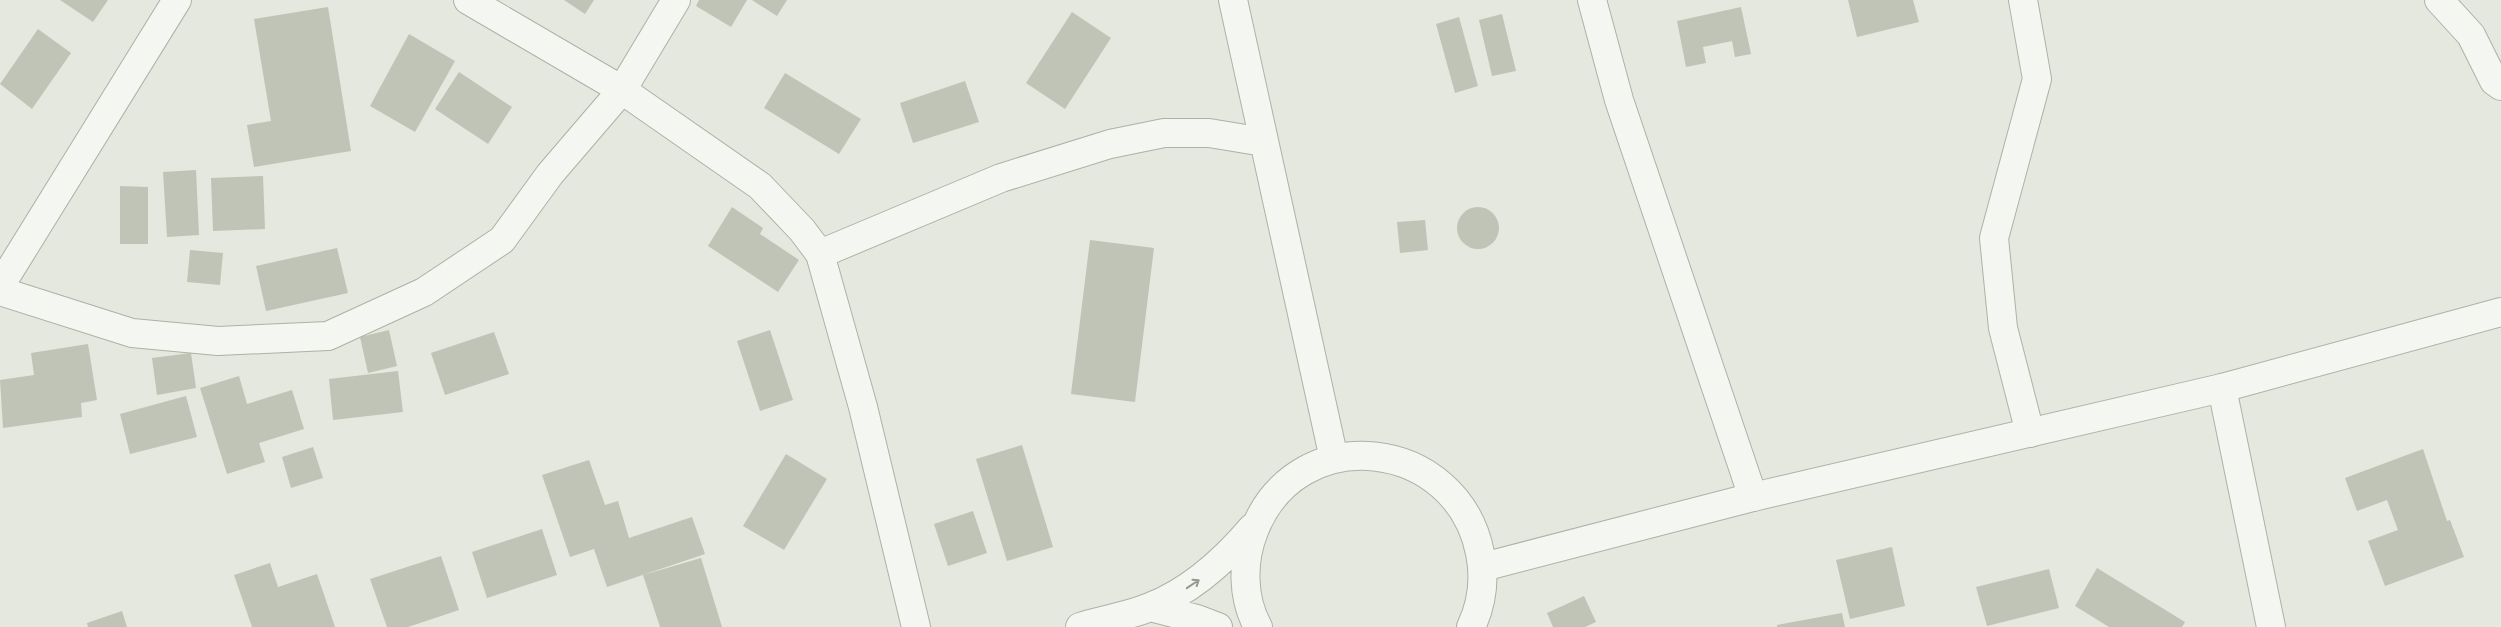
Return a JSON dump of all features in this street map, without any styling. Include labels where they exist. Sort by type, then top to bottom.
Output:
[{"type":"street","points":[[0,286],[177,0]]},
{"type":"street","points":[[468,0],[622,90],[760,186],[802,230],[820,254],[863,407],[916,627]]},
{"type":"street","points":[[0,291],[132,333],[218,341],[328,336],[424,292],[502,240],[550,174],[622,90],[676,0]]},
{"type":"street","points":[[1233,0],[1334,459]]},
{"type":"street","points":[[1592,0],[1619,100],[1753,497]]},
{"type":"street","points":[[2023,0],[2037,79],[1994,238],[2003,328],[2030,433]]},
{"type":"street","points":[[2439,0],[2471,35],[2494,80],[2501,86]]},
{"type":"street","points":[[820,254],[1000,178],[1110,144],[1164,133],[1209,133],[1264,142]]},
{"type":"street","points":[[1483,568],[1753,497],[2222,388],[2501,312]]},
{"type":"street","points":[[2222,388],[2271,627]]},
{"type":"street","points":[[1080,627],[1150,607],[1192,585],[1228,556],[1258,521],[1272,499],[1289,481],[1310,468],[1334,459],[1364,455],[1394,459],[1421,470],[1446,488],[1465,511],[1477,538],[1483,568],[1482,593],[1471,627]]},
{"type":"street","points":[[1258,521],[1249,544],[1245,568],[1247,594],[1258,627]]},
{"type":"street","points":[[1150,607],[1197,619],[1218,627]]},
{"type":"building","points":[[60,0],[108,0],[93,22]]},
{"type":"building","points":[[564,0],[594,0],[585,14]]},
{"type":"building","points":[[699,0],[747,0],[731,27],[696,6]]},
{"type":"building","points":[[752,0],[787,0],[777,16]]},
{"type":"building","points":[[1848,0],[1913,0],[1919,22],[1857,37]]},
{"type":"building","points":[[328,7],[351,151],[254,167],[247,125],[271,121],[254,19]]},
{"type":"building","points":[[1741,7],[1751,54],[1735,57],[1732,41],[1703,47],[1706,63],[1686,67],[1677,21]]},
{"type":"building","points":[[1072,12],[1111,38],[1065,109],[1026,83]]},
{"type":"building","points":[[1502,14],[1516,71],[1492,76],[1479,20]]},
{"type":"building","points":[[1459,17],[1478,86],[1455,93],[1436,24]]},
{"type":"building","points":[[38,29],[71,53],[32,109],[0,84]]},
{"type":"building","points":[[409,34],[455,61],[415,132],[370,106]]},
{"type":"building","points":[[459,72],[512,107],[488,144],[435,109]]},
{"type":"building","points":[[785,73],[861,119],[839,154],[764,108]]},
{"type":"building","points":[[965,81],[979,122],[913,143],[900,103]]},
{"type":"building","points":[[196,170],[199,235],[167,237],[163,172]]},
{"type":"building","points":[[263,176],[265,229],[213,231],[211,178]]},
{"type":"building","points":[[120,186],[148,187],[148,244],[120,244]]},
{"type":"building","points":[[732,207],[763,228],[760,234],[799,260],[778,292],[708,246]]},
{"type":"building","points":[[1482,207],[1490,210],[1496,216],[1499,228],[1496,240],[1490,246],[1474,249],[1466,246],[1460,240],[1457,224],[1460,216],[1466,210]]},
{"type":"building","points":[[1425,220],[1428,250],[1400,253],[1397,222]]},
{"type":"building","points":[[1090,240],[1154,248],[1135,402],[1071,394]]},
{"type":"building","points":[[337,248],[348,293],[266,311],[256,266]]},
{"type":"building","points":[[190,250],[223,253],[220,285],[187,282]]},
{"type":"building","points":[[389,330],[397,366],[368,373],[360,337]]},
{"type":"building","points":[[770,330],[793,400],[760,411],[737,341]]},
{"type":"building","points":[[494,332],[509,374],[445,395],[431,353]]},
{"type":"building","points":[[88,344],[97,400],[81,403],[82,417],[3,428],[0,380],[34,375],[31,353]]},
{"type":"building","points":[[191,353],[196,388],[157,395],[152,358]]},
{"type":"building","points":[[398,371],[403,412],[333,420],[329,379]]},
{"type":"building","points":[[239,376],[247,404],[292,390],[304,429],[259,443],[265,462],[227,474],[200,388]]},
{"type":"building","points":[[186,396],[197,437],[130,454],[120,414]]},
{"type":"building","points":[[1022,445],[1053,547],[1007,561],[976,459]]},
{"type":"building","points":[[313,447],[323,478],[291,488],[282,457]]},
{"type":"building","points":[[2423,449],[2447,521],[2450,520],[2464,557],[2385,586],[2368,541],[2398,530],[2387,500],[2357,511],[2345,478]]},
{"type":"building","points":[[786,454],[827,479],[784,550],[743,526]]},
{"type":"building","points":[[589,460],[605,505],[618,501],[629,538],[692,517],[705,554],[607,587],[594,549],[570,557],[542,475]]},
{"type":"building","points":[[973,511],[987,553],[948,566],[934,524]]},
{"type":"building","points":[[542,529],[557,575],[487,598],[472,552]]},
{"type":"building","points":[[1892,547],[1905,606],[1850,619],[1836,560]]},
{"type":"building","points":[[441,556],[459,610],[408,627],[387,627],[370,579]]},
{"type":"building","points":[[701,558],[722,627],[660,627],[643,575]]},
{"type":"building","points":[[270,563],[278,587],[317,574],[335,627],[252,627],[234,575]]},
{"type":"building","points":[[2097,568],[2185,622],[2182,627],[2109,627],[2075,606]]},
{"type":"building","points":[[2049,569],[2059,608],[1987,626],[1976,587]]},
{"type":"building","points":[[1584,596],[1596,622],[1585,627],[1553,627],[1547,613]]},
{"type":"building","points":[[122,611],[127,627],[88,627],[87,623]]},
{"type":"building","points":[[1842,613],[1845,627],[1777,627],[1777,625]]}]
